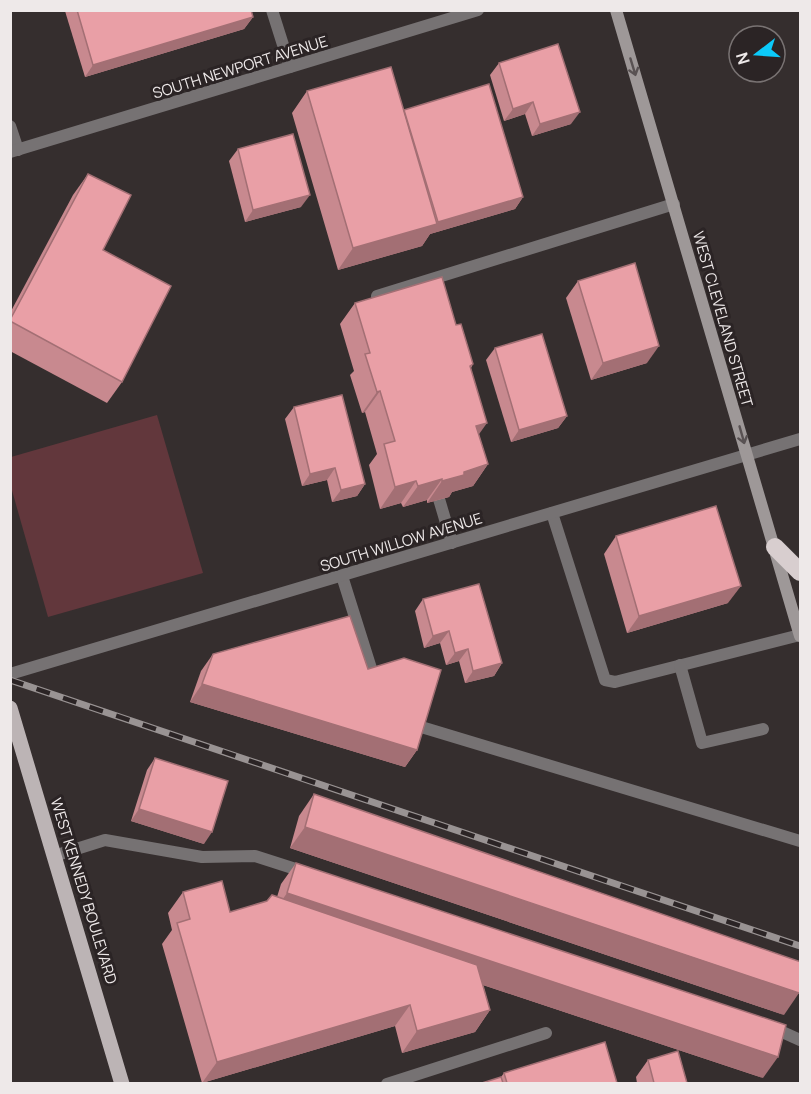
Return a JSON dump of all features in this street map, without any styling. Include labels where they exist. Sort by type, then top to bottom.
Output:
[{"type":"highway","points":[[775,547],[801,572]]},
{"type":"main road","name":"WEST CLEVELAND STREET","points":[[616,10],[800,636]]},
{"type":"main road","name":"WEST KENNEDY BOULEVARD","points":[[10,708],[122,1083]]},
{"type":"street","points":[[272,10],[290,67]]},
{"type":"street","name":"SOUTH NEWPORT AVENUE","points":[[14,151],[478,10]]},
{"type":"street","points":[[10,126],[14,151]]},
{"type":"street","points":[[381,312],[376,296],[674,204]]},
{"type":"street","name":"SOUTH WILLOW AVENUE","points":[[10,674],[801,439]]},
{"type":"street","points":[[439,499],[452,543]]},
{"type":"street","points":[[552,513],[605,680],[615,682],[800,636]]},
{"type":"street","points":[[342,576],[375,681]]},
{"type":"street","points":[[680,665],[702,743],[763,729]]},
{"type":"street","points":[[418,726],[801,841]]},
{"type":"street","points":[[54,856],[105,840],[202,857],[255,856],[322,878]]},
{"type":"street","points":[[754,1020],[801,1040]]},
{"type":"street","points":[[387,1083],[546,1033]]},
{"type":"shaded area","points":[[157,415],[203,573],[48,617],[11,487],[11,457]]},
{"type":"building","points":[[77,10],[251,10],[253,17],[93,65]]},
{"type":"building","points":[[558,44],[580,112],[540,124],[533,102],[513,109],[499,63]]},
{"type":"building","points":[[391,67],[437,224],[353,248],[307,91]]},
{"type":"building","points":[[489,84],[523,197],[438,222],[404,110]]},
{"type":"building","points":[[293,134],[310,195],[253,210],[238,149]]},
{"type":"building","points":[[88,174],[131,195],[103,250],[171,286],[122,382],[10,321]]},
{"type":"building","points":[[635,263],[659,346],[603,363],[578,281]]},
{"type":"building","points":[[442,277],[456,325],[461,324],[473,364],[470,366],[487,423],[476,426],[488,464],[464,472],[464,475],[442,481],[442,479],[418,486],[416,481],[395,487],[384,444],[395,441],[380,391],[377,392],[365,354],[370,353],[355,303]]},
{"type":"building","points":[[542,334],[567,416],[519,430],[495,348]]},
{"type":"building","points":[[342,395],[365,484],[341,490],[335,468],[310,474],[294,407]]},
{"type":"building","points":[[716,506],[741,586],[639,616],[616,536]]},
{"type":"building","points":[[479,584],[502,663],[473,671],[468,649],[455,653],[449,631],[433,636],[423,599]]},
{"type":"building","points":[[350,616],[368,669],[404,658],[441,670],[417,750],[202,684],[213,654]]},
{"type":"building","points":[[155,758],[228,781],[212,832],[139,809]]},
{"type":"building","points":[[314,794],[801,962],[801,990],[799,993],[305,827]]},
{"type":"building","points":[[296,863],[786,1025],[778,1057],[287,893]]},
{"type":"building","points":[[222,881],[230,912],[267,901],[272,895],[477,965],[490,1010],[417,1031],[410,1005],[217,1062],[177,923],[190,919],[183,892]]},
{"type":"building","points":[[605,1042],[617,1083],[507,1083],[504,1073]]},
{"type":"building","points":[[678,1051],[687,1083],[654,1083],[648,1060]]},
{"type":"building","points":[[501,1077],[503,1083],[482,1083]]},
{"type":"railway","points":[[10,680],[800,946]]}]
